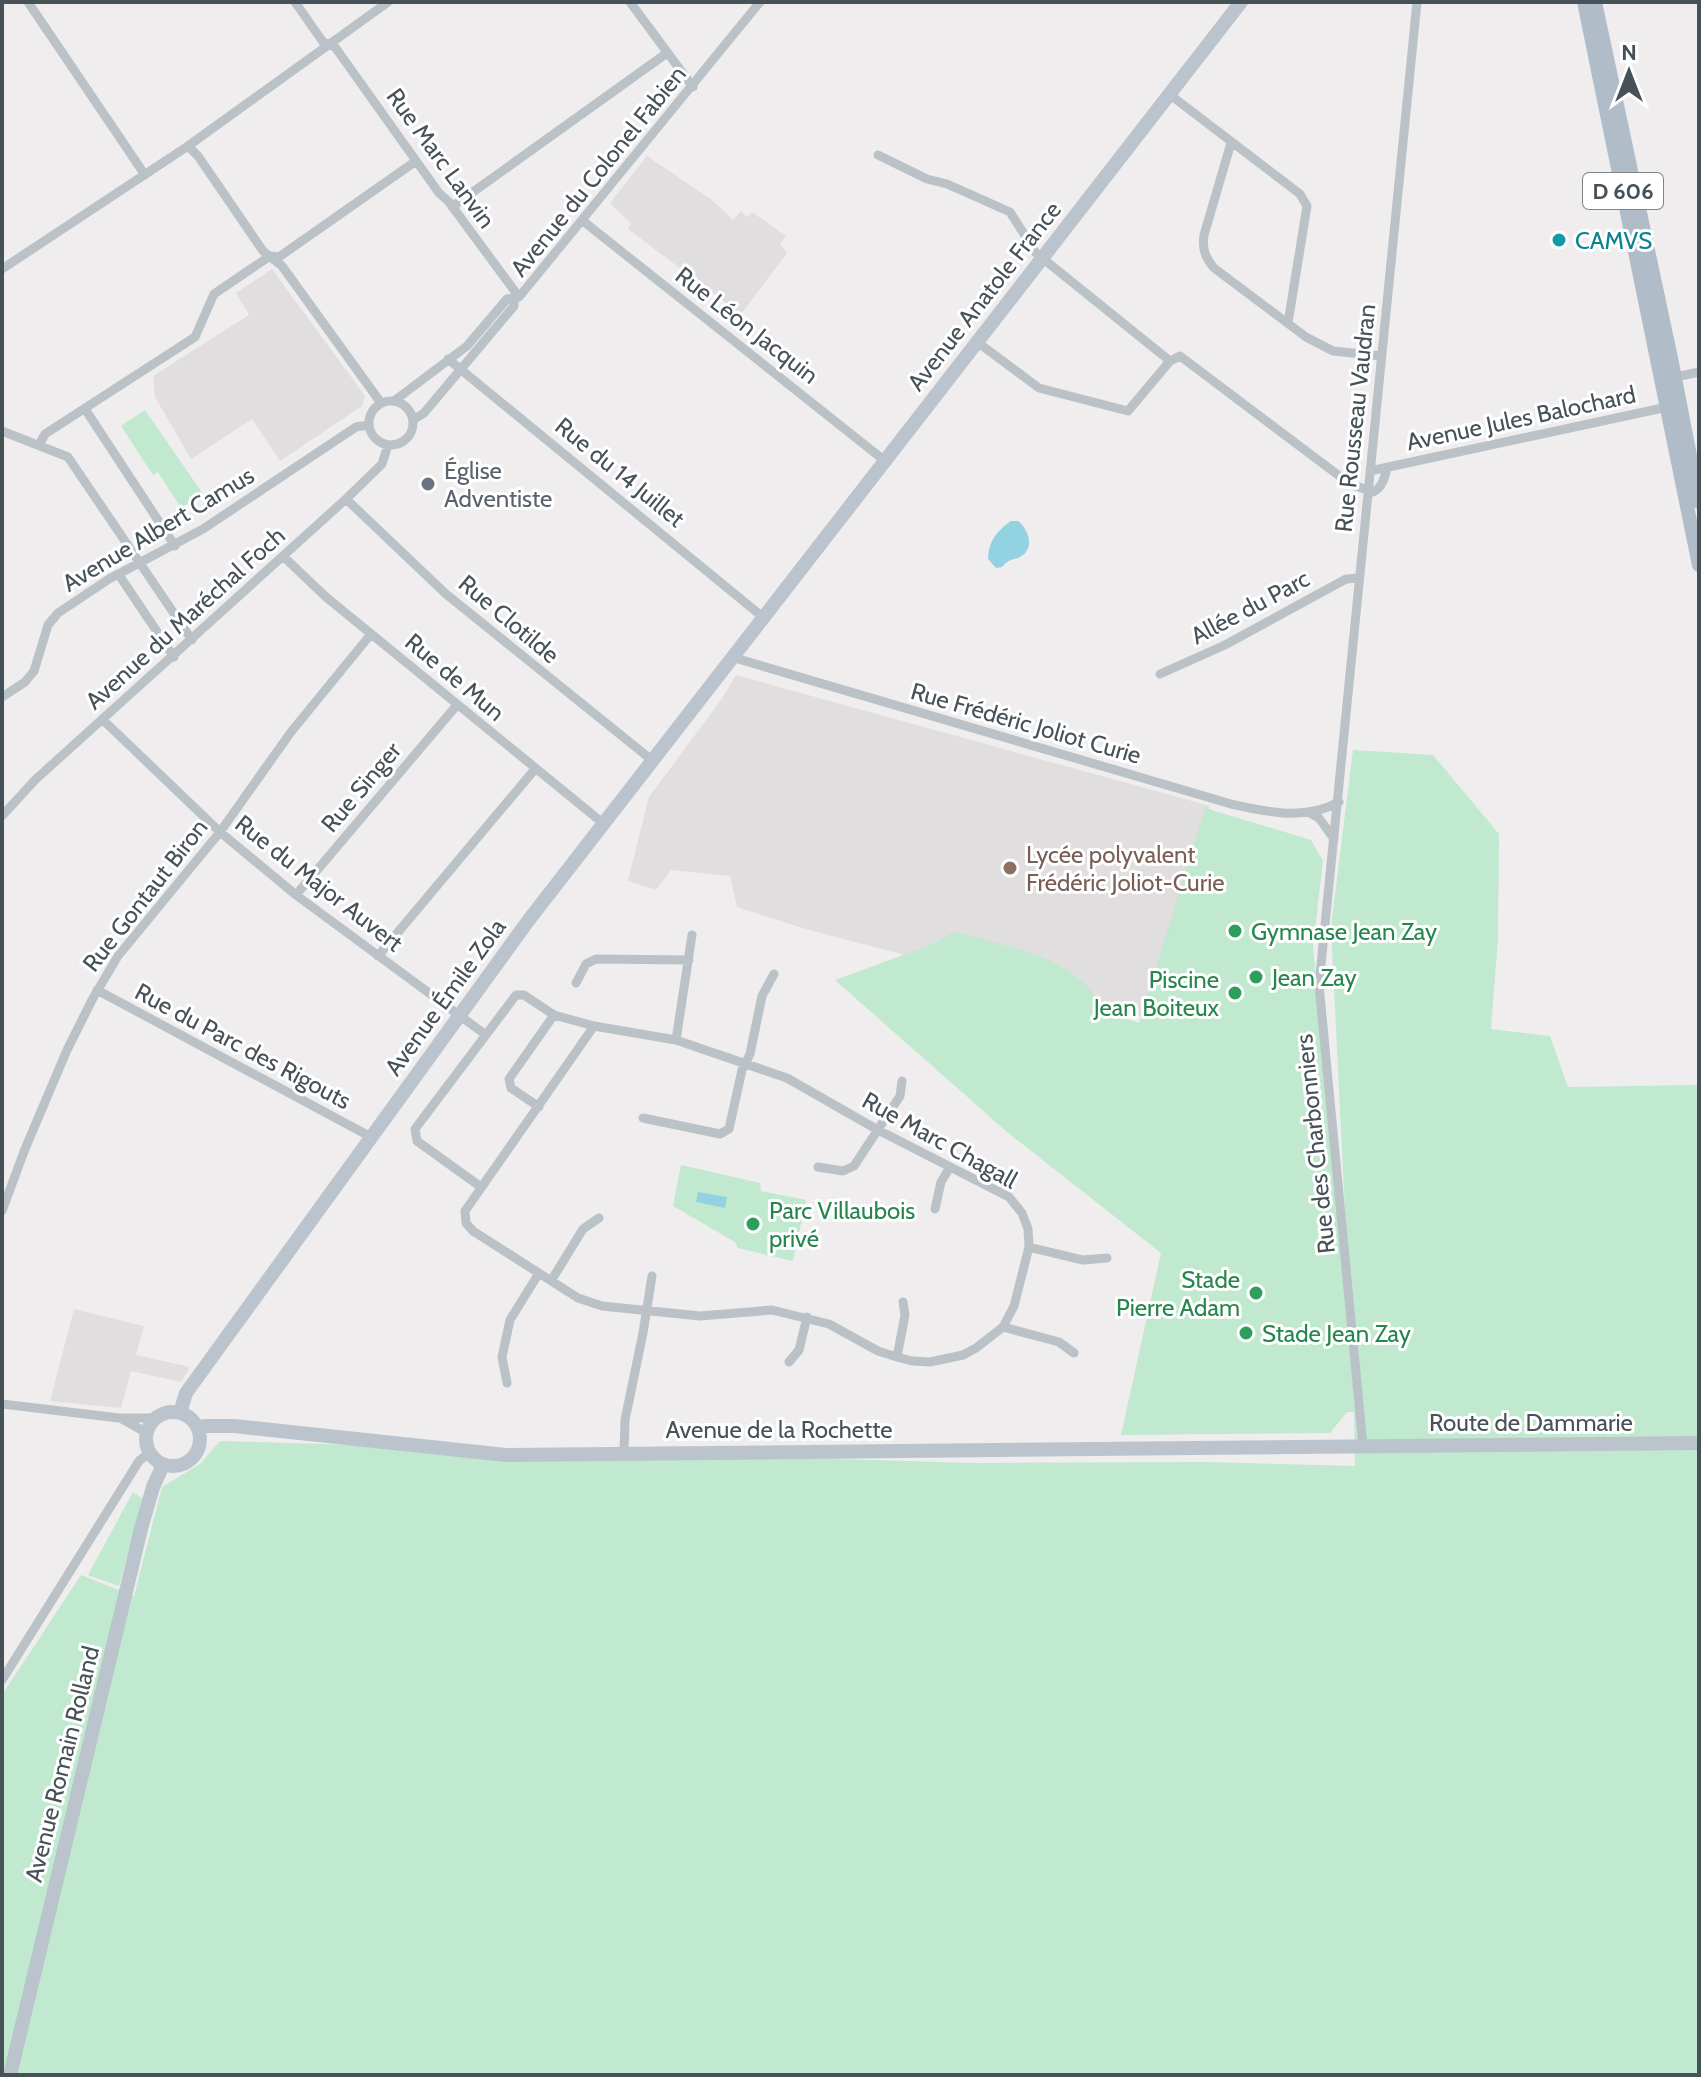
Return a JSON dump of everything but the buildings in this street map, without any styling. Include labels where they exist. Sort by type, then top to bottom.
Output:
[{"type":"main road","name":"Avenue Anatole France","points":[[764,618],[1241,2]]},
{"type":"main road","name":"D 606","points":[[1584,2],[1667,379],[1681,405],[1699,502]]},
{"type":"main road","name":"D 606","points":[[1595,2],[1667,379],[1665,407],[1699,565]]},
{"type":"main road","name":"Avenue Émile Zola","points":[[180,1413],[186,1393],[459,1015],[764,618]]},
{"type":"main road","points":[[168,1413],[180,1413],[191,1419],[198,1429],[200,1441],[193,1458],[176,1466],[163,1465],[150,1452],[147,1433],[157,1418],[168,1413]]},
{"type":"main road","name":"Avenue de la Rochette","points":[[198,1429],[204,1426],[234,1426],[506,1455],[1363,1446]]},
{"type":"main road","name":"Route de Dammarie","points":[[1363,1446],[1699,1443]]},
{"type":"main road","name":"Avenue Romain Rolland","points":[[10,2075],[141,1529],[163,1465]]},
{"type":"street","points":[[28,2],[145,175]]},
{"type":"street","name":"Rue Marc Lanvin","points":[[295,2],[323,42],[335,47],[517,298]]},
{"type":"street","points":[[2,269],[188,146],[388,2]]},
{"type":"street","points":[[630,2],[693,87]]},
{"type":"street","name":"Avenue du Colonel Fabien","points":[[463,365],[760,2]]},
{"type":"street","name":"Rue Rousseau Vaudran","points":[[1335,839],[1417,2]]},
{"type":"street","points":[[452,207],[667,53]]},
{"type":"street","points":[[1169,94],[1300,194],[1307,206],[1288,323]]},
{"type":"street","points":[[1231,143],[1202,248],[1214,268],[1306,337],[1333,351],[1381,356]]},
{"type":"street","points":[[188,146],[263,251],[282,266],[381,403]]},
{"type":"street","points":[[878,155],[927,179],[947,184],[1010,212],[1036,253],[1170,361]]},
{"type":"street","points":[[39,445],[45,434],[195,337],[214,294],[270,256],[279,257],[416,161]]},
{"type":"street","name":"Rue Léon Jacquin","points":[[583,221],[885,461]]},
{"type":"street","points":[[394,401],[407,408],[413,427],[406,439],[388,445],[377,440],[369,425],[372,412],[381,403],[394,401],[467,346],[507,299],[517,298]]},
{"type":"street","points":[[977,342],[1039,388],[1128,411],[1170,361],[1180,356],[1350,484],[1368,491],[1378,490],[1386,477],[1387,467]]},
{"type":"street","name":"Rue du 14 Juillet","points":[[448,359],[463,365],[764,618]]},
{"type":"street","points":[[413,420],[424,413],[463,365]]},
{"type":"street","points":[[1667,379],[1699,372]]},
{"type":"street","name":"Avenue Jules Balochard","points":[[1370,471],[1681,405]]},
{"type":"street","points":[[85,409],[175,546]]},
{"type":"street","name":"Avenue Albert Camus","points":[[2,697],[25,682],[34,671],[51,619],[139,563],[175,546],[356,427],[369,425]]},
{"type":"street","points":[[55,451],[54,438],[58,427]]},
{"type":"street","points":[[2,431],[68,457],[192,640]]},
{"type":"street","name":"Avenue du Maréchal Foch","points":[[2,816],[35,780],[346,499],[382,464],[388,445]]},
{"type":"street","name":"Rue Clotilde","points":[[346,499],[446,594],[653,761]]},
{"type":"street","name":"Rue de Mun","points":[[284,557],[371,634],[604,824]]},
{"type":"street","points":[[119,575],[174,657]]},
{"type":"street","name":"Allée du Parc","points":[[1160,674],[1225,645],[1346,579],[1359,578]]},
{"type":"street","name":"Rue Gontaut Biron","points":[[2,1211],[44,1102],[97,990],[118,956],[220,832],[291,732],[371,634]]},
{"type":"street","name":"Rue Frédéric Joliot Curie","points":[[735,658],[1231,804],[1277,813],[1310,813],[1339,802]]},
{"type":"street","name":"Rue Singer","points":[[296,895],[457,705]]},
{"type":"street","name":"Rue du Major Auvert","points":[[102,719],[220,832],[296,895],[486,1035]]},
{"type":"street","points":[[378,956],[535,769]]},
{"type":"street","points":[[1310,813],[1319,818],[1335,839]]},
{"type":"street","name":"Rue des Charbonniers","points":[[1335,839],[1319,985],[1363,1446]]},
{"type":"street","points":[[676,1040],[692,935]]},
{"type":"street","points":[[576,983],[586,964],[596,959],[689,960]]},
{"type":"street","points":[[643,1118],[720,1134],[729,1129],[762,996],[774,974]]},
{"type":"street","name":"Rue du Parc des Rigouts","points":[[97,990],[157,1025],[371,1137]]},
{"type":"street","name":"Rue Marc Chagall","points":[[486,1035],[516,995],[524,995],[554,1015],[594,1026],[676,1040],[787,1078],[878,1130],[1009,1197],[1022,1213],[1028,1229],[1029,1247],[1020,1288],[1003,1327]]},
{"type":"street","points":[[539,1107],[511,1088],[509,1079],[554,1015]]},
{"type":"street","points":[[594,1026],[465,1211],[468,1227],[578,1298],[602,1306],[700,1316],[772,1310],[829,1324],[878,1351],[912,1361],[948,1359],[976,1348],[1003,1327],[1059,1342],[1074,1353]]},
{"type":"street","points":[[481,1187],[417,1141],[415,1129],[486,1035]]},
{"type":"street","points":[[818,1167],[848,1170],[854,1166],[900,1096],[902,1081]]},
{"type":"street","points":[[935,1209],[941,1182],[950,1167]]},
{"type":"street","points":[[551,1281],[583,1229],[599,1218]]},
{"type":"street","points":[[1029,1247],[1083,1260],[1107,1258]]},
{"type":"street","points":[[507,1383],[502,1357],[510,1320],[539,1273]]},
{"type":"street","points":[[624,1452],[625,1420],[652,1276]]},
{"type":"street","points":[[897,1357],[905,1315],[903,1302]]},
{"type":"street","points":[[789,1362],[799,1350],[807,1317]]},
{"type":"street","points":[[2,1404],[119,1418],[157,1418]]},
{"type":"street","points":[[119,1418],[147,1433]]},
{"type":"street","points":[[2,1680],[139,1461],[150,1452]]},
{"type":"shaded area","points":[[647,156],[712,200],[733,220],[741,211],[747,217],[752,212],[786,236],[780,244],[787,253],[741,314],[628,229],[631,223],[610,203]]},
{"type":"shaded area","points":[[272,269],[365,396],[362,406],[280,461],[252,419],[191,459],[155,397],[153,376],[249,315],[236,293]]},
{"type":"shaded area","name":"Lycée polyvalent Frédéric Joliot-Curie","points":[[736,675],[1210,806],[1144,1017],[809,930],[737,907],[730,876],[671,870],[656,890],[628,881],[649,797]]},
{"type":"shaded area","points":[[74,1309],[144,1326],[136,1355],[190,1367],[181,1382],[131,1371],[121,1408],[50,1401]]},
{"type":"green space","points":[[145,410],[203,494],[181,508],[158,472],[153,475],[121,426]]},
{"type":"green space","points":[[1353,750],[1433,755],[1499,834],[1498,937],[1491,1029],[1550,1036],[1568,1087],[1699,1085],[1699,2075],[2,2075],[2,1695],[81,1575],[134,1596],[162,1487],[200,1464],[220,1441],[974,1463],[1204,1462],[1355,1466],[1354,1412],[1347,1412],[1330,1433],[1121,1435],[1161,1253],[1007,1132],[835,980],[928,946],[954,932],[1018,949],[1058,965],[1091,991],[1103,1010],[1139,1023],[1205,808],[1311,840],[1323,861],[1313,946],[1354,1395],[1331,927]]},
{"type":"green space","name":"Parc Villaubois privé","points":[[681,1165],[760,1183],[761,1191],[806,1200],[793,1261],[738,1248],[735,1242],[673,1206]]},
{"type":"green space","points":[[133,1492],[143,1499],[119,1586],[88,1575]]},
{"type":"water","points":[[1011,521],[1018,521],[1024,528],[1029,546],[1023,555],[996,568],[988,559],[990,546],[998,532]]},
{"type":"water","points":[[698,1192],[727,1197],[725,1208],[696,1202]]},
{"type":"place","name":"CAMVS","points":[[1559,240]]},
{"type":"place","name":"Église Adventiste","points":[[428,484]]},
{"type":"place","name":"Lycée polyvalent Frédéric Joliot-Curie","points":[[1010,868]]},
{"type":"place","name":"Gymnase Jean Zay","points":[[1235,931]]},
{"type":"place","name":"Jean Zay","points":[[1256,977]]},
{"type":"place","name":"Piscine Jean Boiteux","points":[[1235,993]]},
{"type":"place","name":"Parc Villaubois privé","points":[[753,1224]]},
{"type":"place","name":"Stade Pierre Adam","points":[[1256,1293]]},
{"type":"place","name":"Stade Jean Zay","points":[[1246,1333]]}]
